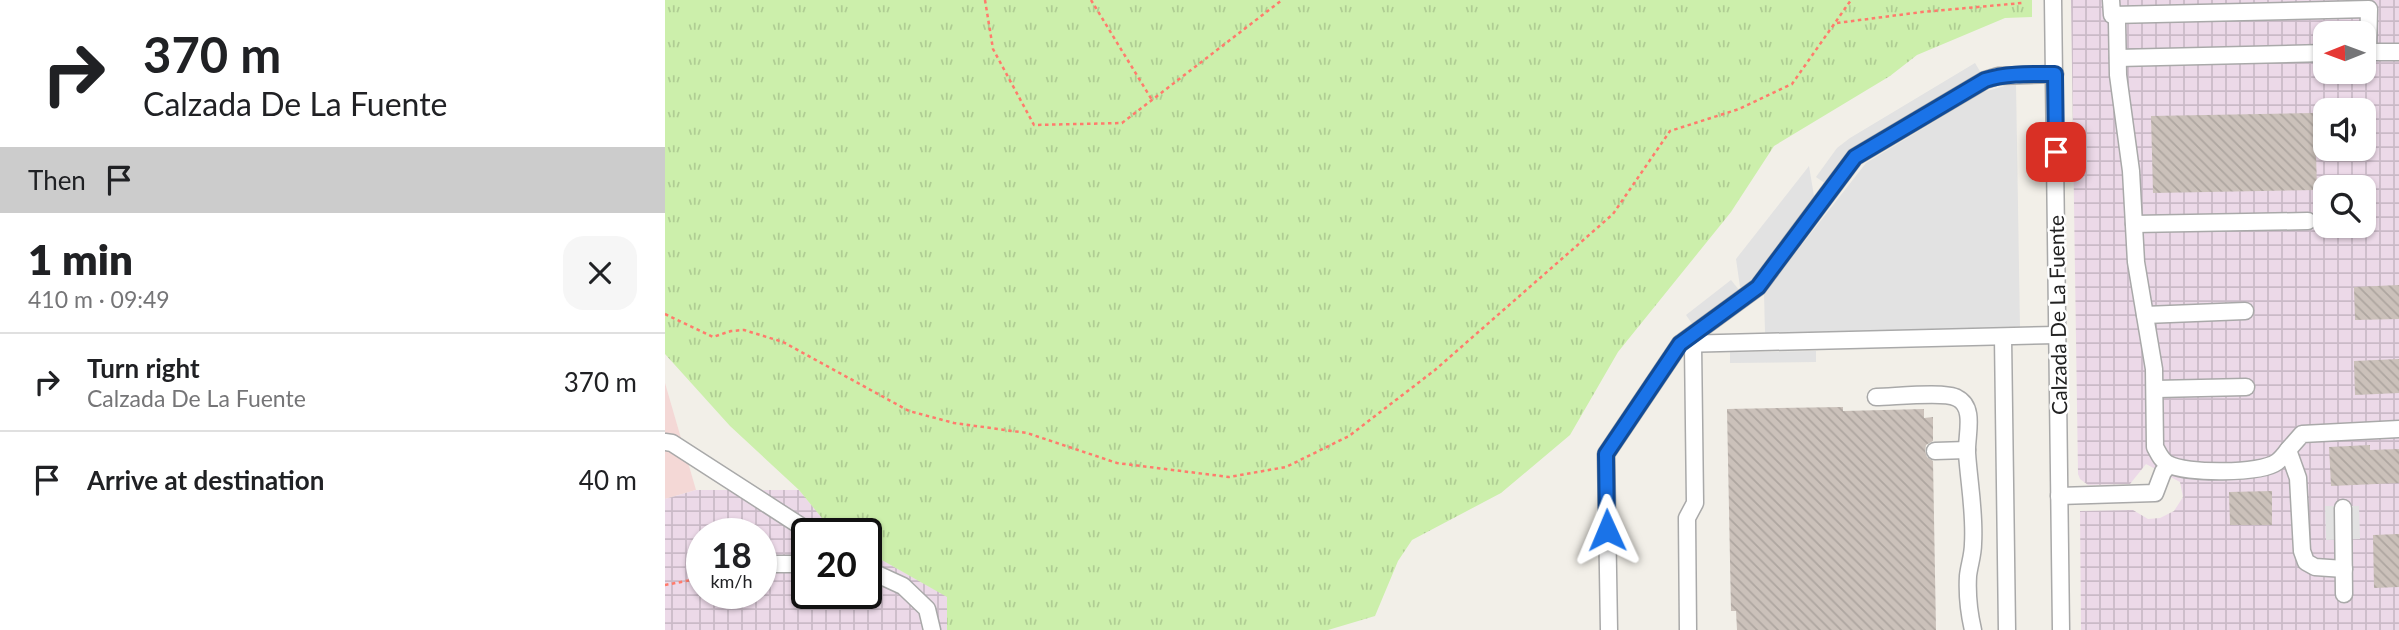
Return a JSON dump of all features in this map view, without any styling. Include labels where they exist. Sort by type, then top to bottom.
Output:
[{"type":"street","name":"Calzada De La Fuente","points":[[2053,0],[2061,630]]},
{"type":"street","points":[[2111,0],[2112,15],[2357,4],[2369,9],[2368,21]]},
{"type":"street","points":[[2117,23],[2120,103],[2131,171],[2136,262],[2156,389],[2155,447],[2160,458],[2169,465],[2187,471],[2265,468],[2277,462],[2302,434],[2399,429]]},
{"type":"street","points":[[2377,52],[2399,51]]},
{"type":"street","points":[[2117,58],[2313,53]]},
{"type":"street","points":[[1609,630],[1606,454],[1687,344],[1758,287],[1855,157],[1985,80],[1998,76],[2055,74]]},
{"type":"street","points":[[2134,224],[2308,221]]},
{"type":"street","points":[[2145,315],[2245,312]]},
{"type":"street","points":[[1687,344],[2057,335]]},
{"type":"street","points":[[2003,337],[2007,630]]},
{"type":"street","points":[[1687,344],[1695,503],[1687,518],[1688,630]]},
{"type":"street","points":[[2156,389],[2246,387]]},
{"type":"street","points":[[1877,397],[1956,397],[1966,405],[1970,425],[1967,450],[1972,495],[1973,545],[1968,576],[1969,614],[1973,630]]},
{"type":"street","points":[[665,442],[673,443],[791,520]]},
{"type":"street","points":[[1935,451],[1967,450]]},
{"type":"street","points":[[2288,450],[2298,478],[2302,551],[2306,562],[2315,568],[2344,569]]},
{"type":"street","points":[[2059,496],[2155,493],[2163,472],[2169,465]]},
{"type":"street","points":[[2343,508],[2344,594]]},
{"type":"street","points":[[882,576],[903,586],[927,609],[932,630]]},
{"type":"path","points":[[985,0],[993,49],[1034,125],[1122,123],[1282,0]]},
{"type":"path","points":[[1091,0],[1152,100]]},
{"type":"path","points":[[665,314],[713,337],[744,330],[783,342],[885,400],[929,417],[1027,433],[1117,463],[1229,477],[1286,467],[1349,436],[1446,360],[1613,214],[1670,131],[1739,109],[1792,84],[1851,0]]},
{"type":"path","points":[[1837,23],[2022,3],[2022,0]]},
{"type":"path","points":[[665,584],[686,581]]},
{"type":"shaded area","points":[[2071,0],[2399,0],[2399,630],[2081,630],[2080,511],[2133,510],[2148,519],[2160,518],[2174,511],[2183,497],[2180,482],[2146,464],[2130,484],[2088,485],[2080,479]]},
{"type":"shaded area","points":[[1975,63],[1981,73],[1858,147],[1826,184],[1816,177],[1837,148],[1850,138]]},
{"type":"shaded area","points":[[2016,83],[2020,329],[1765,333],[1764,293],[1866,163],[1983,92]]},
{"type":"shaded area","points":[[1809,166],[1815,202],[1748,289],[1740,287],[1736,259]]},
{"type":"shaded area","points":[[1731,280],[1739,290],[1693,325],[1686,315]]},
{"type":"shaded area","points":[[1816,351],[1816,362],[1730,363],[1730,352]]},
{"type":"shaded area","points":[[665,383],[696,490],[665,499]]},
{"type":"shaded area","points":[[696,490],[799,490],[823,518],[791,518],[791,609],[882,609],[882,560],[948,597],[947,630],[665,630],[665,499]]},
{"type":"shaded area","points":[[2325,506],[2359,506],[2360,539],[2326,540]]},
{"type":"green space","points":[[665,0],[2032,0],[2032,17],[2005,18],[1917,55],[1890,76],[1774,146],[1731,212],[1618,352],[1570,435],[1501,493],[1412,540],[1398,561],[1375,616],[1328,630],[947,630],[947,597],[882,560],[882,518],[822,518],[799,490],[730,426],[665,354]]},
{"type":"building","points":[[2313,113],[2313,161],[2316,161],[2317,175],[2313,175],[2313,190],[2153,193],[2151,116]]},
{"type":"building","points":[[2399,285],[2399,319],[2355,320],[2354,287]]},
{"type":"building","points":[[2399,359],[2399,393],[2355,395],[2354,361]]},
{"type":"building","points":[[1843,407],[1843,411],[1924,409],[1924,418],[1933,417],[1933,441],[1926,445],[1925,451],[1927,457],[1933,461],[1936,630],[1737,630],[1736,611],[1731,611],[1727,409]]},
{"type":"building","points":[[2370,445],[2370,450],[2399,449],[2399,483],[2331,486],[2329,447]]},
{"type":"building","points":[[2272,491],[2272,525],[2230,525],[2229,492]]},
{"type":"building","points":[[2399,534],[2399,587],[2374,588],[2373,535]]},
{"type":"route","points":[[1607,530],[1606,454],[1680,344],[1758,287],[1855,157],[1985,80],[2025,74],[2055,74],[2056,152]]}]
